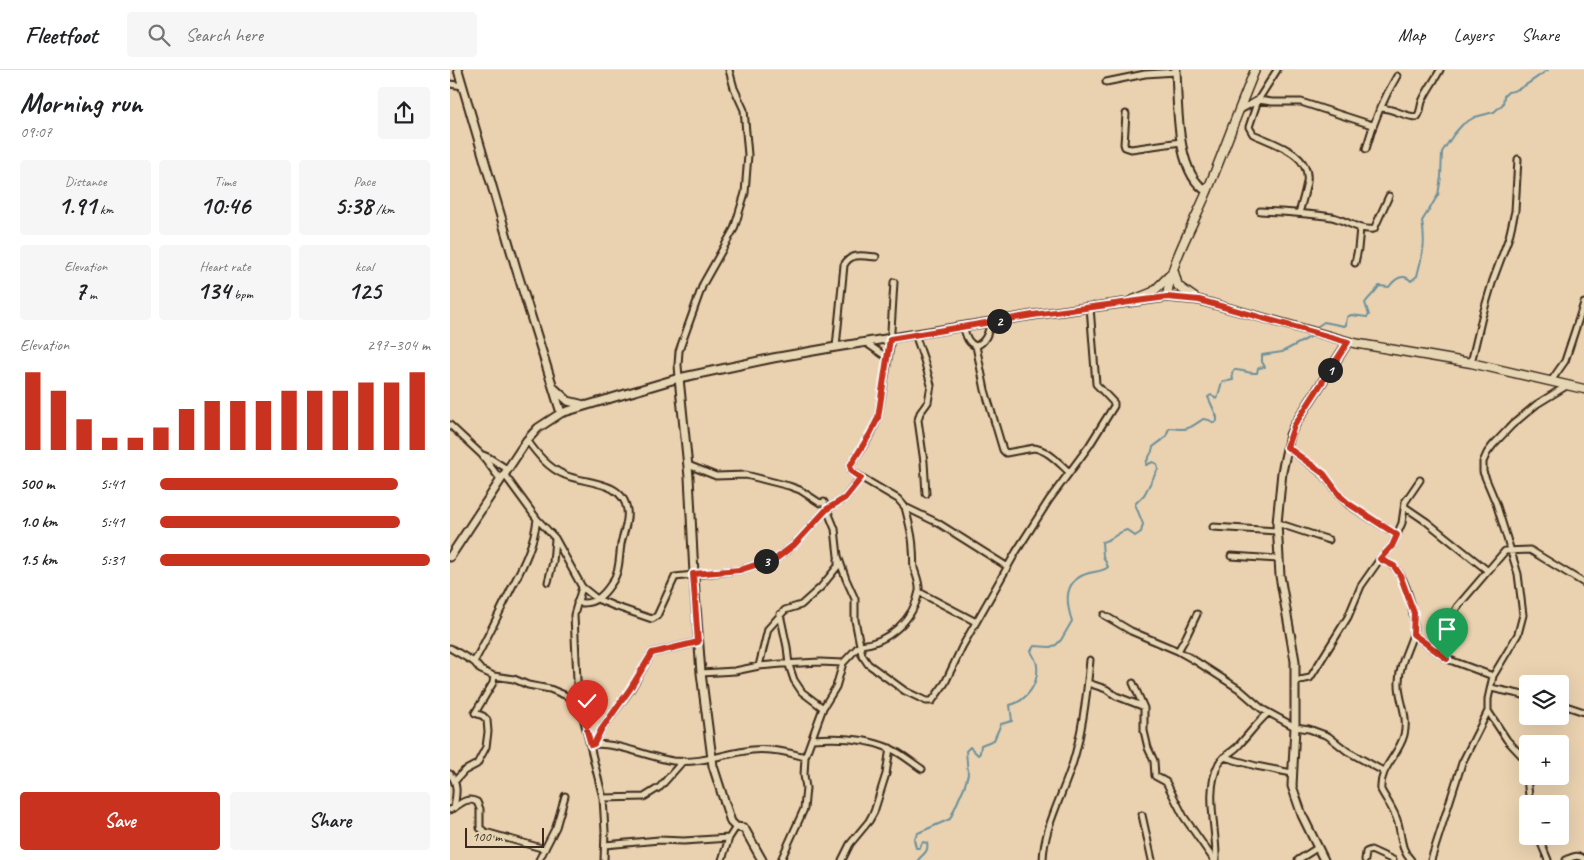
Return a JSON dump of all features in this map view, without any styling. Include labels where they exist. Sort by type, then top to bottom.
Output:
[{"type":"main road","points":[[1255,70],[1174,269],[1168,285],[1167,297],[1199,300],[1348,342],[1471,364],[1584,389]]},
{"type":"main road","points":[[1174,269],[1178,286],[1199,300]]},
{"type":"main road","points":[[1133,300],[1154,292],[1174,269]]},
{"type":"street","points":[[458,70],[561,413]]},
{"type":"street","points":[[729,70],[734,88],[744,110],[748,155],[745,193],[734,229],[703,284],[679,351],[678,365],[688,465],[698,642],[712,759],[731,822],[736,827],[744,828],[762,860]]},
{"type":"street","points":[[1277,70],[1258,100],[1249,128],[1250,131],[1296,154],[1302,161],[1306,170],[1307,180],[1299,213]]},
{"type":"street","points":[[1380,108],[1388,108],[1417,117],[1420,113],[1422,100],[1440,70]]},
{"type":"street","points":[[1106,82],[1145,74],[1176,71],[1181,142],[1190,172],[1198,184],[1207,191]]},
{"type":"street","points":[[1366,149],[1372,125],[1397,76]]},
{"type":"street","points":[[450,84],[463,86]]},
{"type":"street","points":[[1237,112],[1258,100],[1306,103],[1372,125]]},
{"type":"street","points":[[1126,114],[1125,147],[1131,149],[1181,142]]},
{"type":"street","points":[[1471,364],[1488,299],[1515,212],[1518,159]]},
{"type":"street","points":[[1260,211],[1299,213],[1335,218],[1360,228],[1374,228],[1389,196]]},
{"type":"street","points":[[1355,263],[1360,228]]},
{"type":"street","points":[[836,347],[844,265],[853,256],[876,257]]},
{"type":"street","points":[[894,282],[888,358],[878,418],[850,466],[852,472],[1008,567]]},
{"type":"street","points":[[450,557],[527,440],[538,428],[561,413],[680,378],[774,358],[963,326],[1133,300],[1167,297]]},
{"type":"street","points":[[1551,381],[1565,361],[1584,303]]},
{"type":"street","points":[[838,556],[855,599],[855,620],[865,660],[905,691],[926,701],[932,701],[945,683],[962,647],[1035,522],[1114,406],[1114,403],[1096,384],[1090,307]]},
{"type":"street","points":[[963,326],[967,339],[976,346],[981,344],[986,337],[990,322]]},
{"type":"street","points":[[915,334],[931,385],[928,402],[920,413],[918,420],[926,494]]},
{"type":"street","points":[[1324,860],[1294,794],[1292,773],[1295,681],[1292,641],[1278,559],[1277,527],[1282,472],[1294,426],[1348,342]]},
{"type":"street","points":[[866,343],[888,358]]},
{"type":"street","points":[[976,346],[985,390],[1003,450],[1006,453],[1012,453],[1034,448],[1038,449],[1053,457],[1069,472]]},
{"type":"street","points":[[1431,860],[1462,763],[1488,711],[1493,676],[1518,634],[1523,615],[1518,574],[1496,503],[1483,472],[1483,462],[1487,452],[1512,425],[1537,404],[1568,385]]},
{"type":"street","points":[[554,387],[568,401],[586,406]]},
{"type":"street","points":[[450,425],[504,474]]},
{"type":"street","points":[[527,440],[538,456],[554,469],[575,478],[602,483],[623,500],[627,510],[618,574],[606,591],[597,599],[589,604],[578,602]]},
{"type":"street","points":[[1287,447],[1324,474],[1341,497],[1349,504],[1397,535]]},
{"type":"street","points":[[482,455],[490,458],[537,520],[555,538],[582,587],[597,599],[640,616],[654,618],[657,616],[674,577],[740,570],[777,558],[794,545],[827,509],[845,498],[861,478]]},
{"type":"street","points":[[688,465],[716,476],[746,475],[800,490],[820,503],[824,502],[835,530],[838,566],[821,587],[801,604],[780,614],[768,629],[759,666]]},
{"type":"street","points":[[1295,681],[1310,678],[1348,616],[1362,586],[1380,559],[1392,546],[1408,498],[1420,480]]},
{"type":"street","points":[[781,860],[804,809],[806,788],[804,775],[805,757],[823,708],[836,687],[843,663],[860,645],[866,645],[886,638],[898,628],[909,616],[919,592],[905,506]]},
{"type":"street","points":[[1405,507],[1488,571]]},
{"type":"street","points":[[474,662],[526,560],[534,539],[537,520]]},
{"type":"street","points":[[1213,527],[1277,527],[1329,540]]},
{"type":"street","points":[[548,582],[555,538]]},
{"type":"street","points":[[1432,646],[1446,628],[1457,607],[1504,552],[1530,550],[1584,583]]},
{"type":"street","points":[[1231,556],[1278,559]]},
{"type":"street","points":[[1380,559],[1394,566],[1400,575],[1414,613],[1413,634],[1399,675],[1398,687],[1404,712],[1403,737],[1383,771],[1380,790],[1396,816],[1403,849],[1411,860]]},
{"type":"street","points":[[582,587],[574,615],[579,701],[592,745],[603,798],[604,860]]},
{"type":"street","points":[[919,592],[976,622]]},
{"type":"street","points":[[780,614],[789,665],[794,680],[802,692],[823,708]]},
{"type":"street","points":[[1178,651],[1197,614]]},
{"type":"street","points":[[1104,615],[1131,630],[1178,651],[1239,689],[1268,713],[1295,727],[1309,729],[1328,736],[1347,751],[1383,771]]},
{"type":"street","points":[[1413,634],[1432,646],[1447,659],[1493,676]]},
{"type":"street","points":[[592,745],[652,653],[698,642]]},
{"type":"street","points":[[450,648],[474,662],[481,670],[494,676],[514,679],[528,685],[550,689],[579,701]]},
{"type":"street","points":[[1043,860],[1044,838],[1066,781],[1076,748],[1088,683],[1090,660]]},
{"type":"street","points":[[701,673],[735,671],[759,666],[820,662],[843,663]]},
{"type":"street","points":[[452,809],[456,796],[456,781],[464,771],[477,764],[486,747],[488,732],[486,720],[483,716],[475,713],[493,683],[494,676]]},
{"type":"street","points":[[1088,683],[1106,689],[1116,696],[1142,706]]},
{"type":"street","points":[[1133,683],[1144,710],[1144,731],[1148,748],[1154,761],[1155,776],[1166,782],[1184,817],[1215,860]]},
{"type":"street","points":[[1491,688],[1519,694]]},
{"type":"street","points":[[1569,707],[1584,712]]},
{"type":"street","points":[[1488,711],[1507,740],[1525,762],[1529,795]]},
{"type":"street","points":[[1215,860],[1216,839],[1212,800],[1214,775],[1224,757],[1238,746],[1255,725],[1268,713]]},
{"type":"street","points":[[812,740],[835,737],[866,741],[890,748],[922,768]]},
{"type":"street","points":[[592,745],[612,746],[682,761],[712,759],[752,750],[782,751],[805,757]]},
{"type":"street","points":[[842,860],[850,844],[874,812],[886,774],[890,748]]},
{"type":"street","points":[[1224,757],[1292,773]]},
{"type":"street","points":[[603,798],[644,797],[665,782],[682,761]]},
{"type":"street","points":[[450,774],[456,781]]},
{"type":"street","points":[[539,860],[557,824],[565,796]]},
{"type":"street","points":[[452,809],[466,800],[472,799],[477,802],[480,810],[480,828],[485,832],[545,849]]},
{"type":"street","points":[[1142,815],[1152,860]]},
{"type":"street","points":[[722,860],[729,838],[736,827]]},
{"type":"street","points":[[605,845],[659,840],[684,841],[729,838]]},
{"type":"street","points":[[1542,845],[1548,860]]},
{"type":"street","points":[[1298,860],[1317,848]]},
{"type":"street","points":[[1365,860],[1366,852],[1371,850],[1393,860]]},
{"type":"street","points":[[1566,860],[1574,856],[1580,856],[1584,859]]},
{"type":"waterway","points":[[1318,326],[1324,322],[1344,326],[1346,325],[1347,317],[1351,315],[1367,317],[1369,315],[1365,303],[1379,286],[1389,287],[1399,278],[1405,277],[1411,281],[1417,276],[1423,248],[1422,221],[1438,195],[1442,152],[1463,124],[1475,117],[1494,112],[1503,104],[1504,96],[1508,92],[1524,86],[1548,70]]},
{"type":"waterway","points":[[918,860],[926,851],[927,843],[923,842],[919,848],[916,848],[914,839],[918,833],[950,819],[965,785],[968,774],[966,751],[970,747],[978,755],[981,745],[994,740],[1001,724],[1012,721],[1010,705],[1022,700],[1031,690],[1036,679],[1037,664],[1031,651],[1034,646],[1050,647],[1056,645],[1072,621],[1068,606],[1068,592],[1075,580],[1081,576],[1101,571],[1108,567],[1103,556],[1102,542],[1127,530],[1135,536],[1141,532],[1143,524],[1135,504],[1144,495],[1158,469],[1157,464],[1153,462],[1146,465],[1153,447],[1165,438],[1168,430],[1171,428],[1188,428],[1203,419],[1214,423],[1217,421],[1208,397],[1211,395],[1217,399],[1222,382],[1233,380],[1232,373],[1234,370],[1257,373],[1258,368],[1265,367],[1262,362],[1262,355],[1282,352],[1314,335]]},
{"type":"route","points":[[587,731],[591,745],[594,744],[601,730],[621,703],[652,653],[698,642],[693,574],[740,570],[777,558],[794,545],[827,509],[845,498],[861,478],[852,472],[850,466],[878,418],[890,339],[1033,315],[1133,300],[1167,297],[1199,300],[1348,342],[1294,426],[1287,447],[1324,474],[1341,497],[1349,504],[1397,535],[1392,546],[1380,559],[1398,570],[1414,613],[1413,634],[1432,646],[1447,659]]}]
